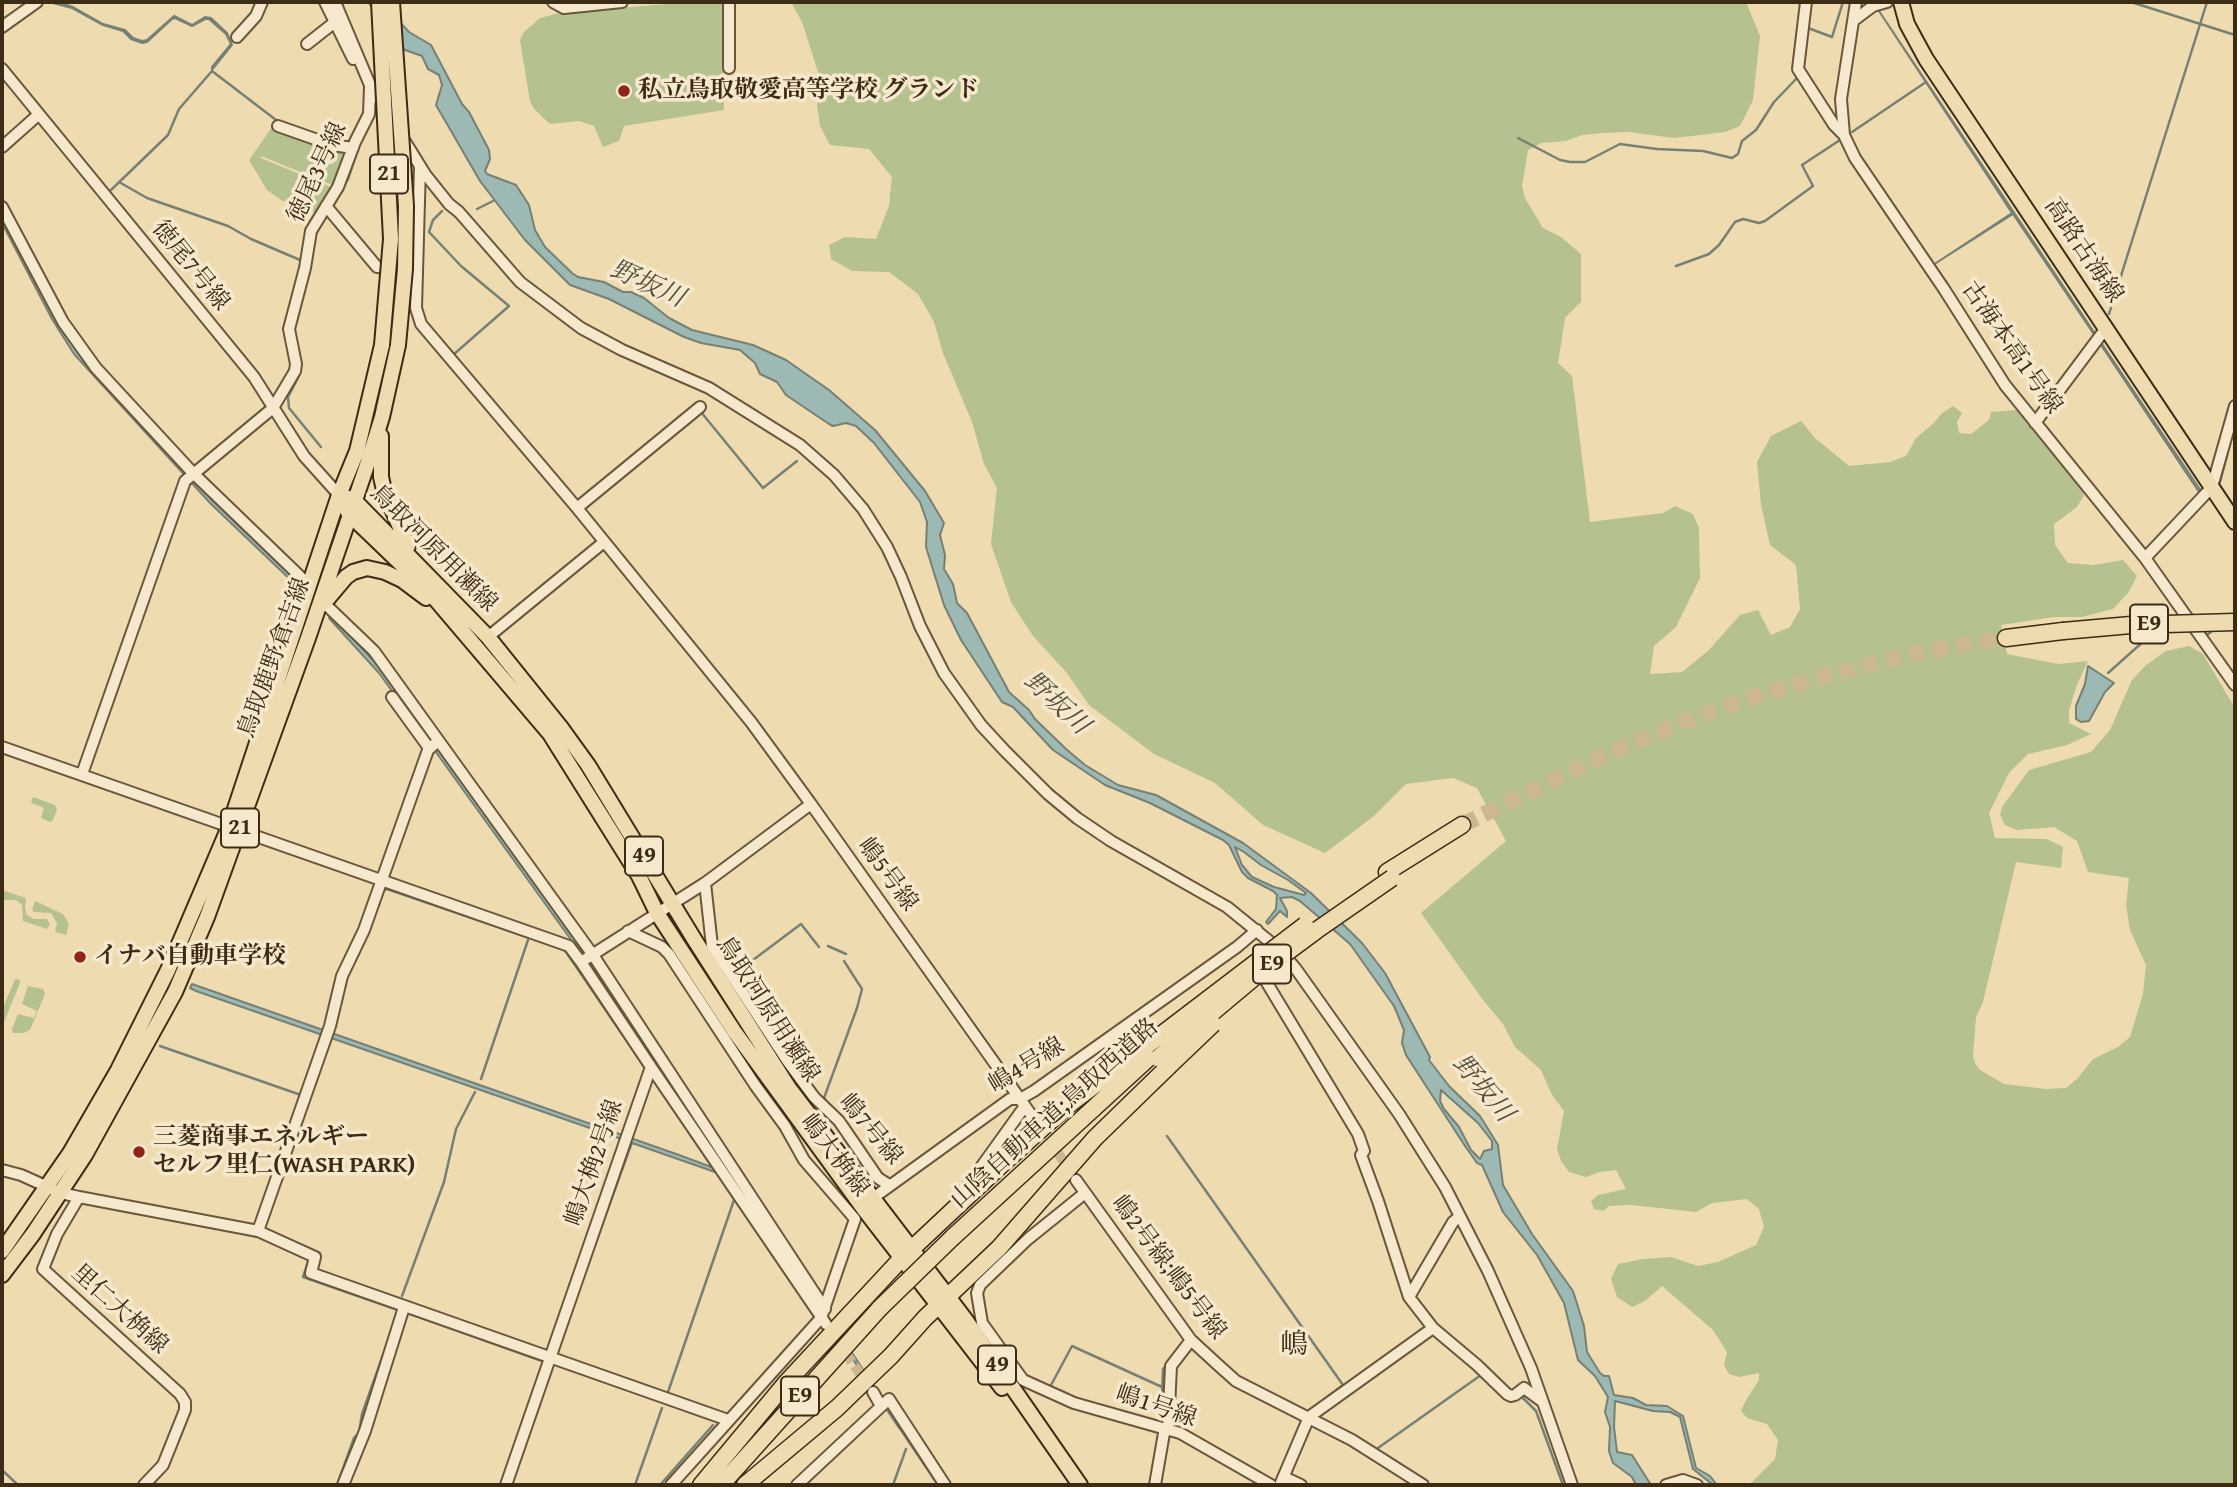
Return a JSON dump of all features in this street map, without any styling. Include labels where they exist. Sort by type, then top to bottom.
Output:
[{"type":"highway","name":"E9","points":[[2006,642],[2131,625],[2235,622]]},
{"type":"highway","name":"E9","points":[[2063,634],[2235,630]]},
{"type":"highway","points":[[701,1485],[802,1365],[907,1254],[1067,1106],[1157,1056],[1227,1011],[1337,912],[1389,875],[1464,829]]},
{"type":"highway","points":[[745,1485],[837,1408],[891,1356],[943,1300],[999,1248],[1072,1163],[1157,1056],[1283,941],[1302,927],[1337,912]]},
{"type":"highway","name":"山陰自動車道;鳥取西道路","points":[[720,1485],[883,1310],[954,1239],[1157,1056]]},
{"type":"highway","name":"山陰自動車道;鳥取西道路","points":[[728,1485],[883,1310]]},
{"type":"main road","name":"鳥取鹿野倉吉線","points":[[2,1275],[61,1194],[85,1155],[175,992],[207,917],[309,585],[357,448],[382,345],[391,239],[379,2]]},
{"type":"main road","name":"鳥取鹿野倉吉線","points":[[2,1251],[70,1153],[118,1070],[168,971],[234,828],[321,608],[382,417],[397,345],[405,269],[406,206],[392,2]]},
{"type":"main road","name":"高路古海線","points":[[1901,2],[1907,24],[1926,59],[2235,522]]},
{"type":"main road","points":[[382,417],[380,453],[384,490],[401,533],[418,563]]},
{"type":"main road","name":"鳥取河原用瀬線","points":[[339,495],[418,563],[488,637],[588,765],[734,1031],[863,1208],[907,1254],[1012,1384],[1055,1457],[1079,1484]]},
{"type":"main road","name":"鳥取河原用瀬線","points":[[352,507],[455,620],[550,734],[639,876],[665,908]]},
{"type":"main road","points":[[321,608],[346,576],[361,569],[374,569],[402,580],[455,620]]},
{"type":"street","points":[[2,27],[37,2]]},
{"type":"street","points":[[237,37],[256,16],[262,2]]},
{"type":"street","points":[[325,2],[362,79],[370,85]]},
{"type":"street","points":[[335,2],[370,85],[420,166],[449,204],[520,282],[581,328],[611,345],[709,388],[763,419],[800,445],[834,475],[863,509],[887,547],[920,626],[944,673],[989,734],[1048,794],[1077,818],[1111,841],[1227,907],[1257,930],[1296,969],[1346,1036],[1445,1187],[1488,1271],[1531,1367],[1572,1485]]},
{"type":"street","points":[[553,2],[564,8],[622,2]]},
{"type":"street","points":[[729,2],[729,68]]},
{"type":"street","points":[[1807,2],[1798,69],[1834,125],[1844,135]]},
{"type":"street","name":"古海本高1号線","points":[[1856,2],[1841,99],[1844,135],[1855,158],[2005,385],[2145,558],[2235,685]]},
{"type":"street","points":[[1853,21],[1873,6],[1887,2]]},
{"type":"street","points":[[307,44],[335,22]]},
{"type":"street","name":"徳尾7号線","points":[[2,69],[254,377],[304,456],[339,495]]},
{"type":"street","name":"徳尾3号線","points":[[273,408],[295,371],[296,364],[289,337],[290,320],[305,268],[311,231],[338,187],[369,114],[370,85]]},
{"type":"street","points":[[2,147],[38,115]]},
{"type":"street","points":[[278,126],[332,145],[353,148]]},
{"type":"street","name":"嶋5号線","points":[[420,166],[417,315],[421,324],[577,508],[751,722],[1032,1116]]},
{"type":"street","points":[[326,206],[377,267],[418,269]]},
{"type":"street","points":[[3,212],[77,344],[193,473],[309,585]]},
{"type":"street","points":[[2035,423],[2106,328]]},
{"type":"street","points":[[2145,558],[2212,487],[2235,406]]},
{"type":"street","points":[[577,508],[700,407]]},
{"type":"street","points":[[82,774],[181,488],[193,473],[273,408]]},
{"type":"street","points":[[488,637],[604,542]]},
{"type":"street","points":[[321,608],[374,651],[433,744]]},
{"type":"street","points":[[392,696],[433,744],[593,955],[824,1317]]},
{"type":"street","points":[[258,1231],[330,1026],[337,991],[364,930],[433,744]]},
{"type":"street","points":[[2,747],[569,946],[824,1317]]},
{"type":"street","points":[[581,962],[705,883],[811,804]]},
{"type":"street","name":"嶋7号線","points":[[705,883],[712,946],[788,1062],[814,1097],[839,1121],[878,1178],[889,1185]]},
{"type":"street","name":"嶋4号線","points":[[863,1208],[889,1185],[1010,1099],[1022,1102],[1257,930]]},
{"type":"street","name":"嶋大桷線","points":[[628,931],[662,947],[669,954],[785,1126],[804,1160],[863,1208],[824,1317],[671,1485]]},
{"type":"street","points":[[1237,947],[1250,960]]},
{"type":"street","points":[[1268,983],[1359,1134],[1364,1151],[1361,1155],[1409,1297],[1433,1328],[1507,1394],[1515,1395],[1524,1388],[1543,1402]]},
{"type":"street","name":"嶋大桷2号線","points":[[506,1485],[651,1067]]},
{"type":"street","points":[[941,1223],[1022,1102]]},
{"type":"street","points":[[2,1170],[21,1175],[61,1194],[258,1231],[315,1257],[311,1273],[728,1420]]},
{"type":"street","name":"嶋2号線;嶋5号線","points":[[1076,1180],[1191,1340],[1236,1381],[1376,1454],[1415,1483]]},
{"type":"street","points":[[1012,1384],[982,1323],[977,1293],[980,1285],[1028,1239],[1085,1193]]},
{"type":"street","name":"里仁大桷線","points":[[79,1197],[57,1234],[43,1269],[186,1402],[163,1465],[144,1485]]},
{"type":"street","points":[[1409,1297],[1453,1222],[1460,1216]]},
{"type":"street","points":[[343,1485],[365,1431],[404,1307]]},
{"type":"street","points":[[1301,1485],[1282,1481],[1309,1418],[1433,1328]]},
{"type":"street","points":[[1155,1485],[1164,1433],[1168,1429],[1171,1366],[1191,1340]]},
{"type":"street","name":"嶋1号線","points":[[1012,1384],[1180,1433],[1271,1485]]},
{"type":"street","points":[[873,1392],[885,1403],[945,1485]]},
{"type":"street","points":[[797,1485],[885,1403]]},
{"type":"street","points":[[1666,1485],[1683,1480],[1697,1485]]},
{"type":"green space","name":"私立鳥取敬愛高等学校 グランド","points":[[690,2],[723,2],[724,110],[624,126],[619,141],[603,147],[594,126],[579,121],[550,124],[534,109],[530,101],[520,40],[524,32],[540,18],[560,13]]},
{"type":"green space","points":[[791,2],[1746,2],[1760,36],[1753,100],[1740,126],[1725,132],[1674,138],[1628,132],[1582,135],[1566,141],[1541,143],[1528,150],[1522,186],[1525,198],[1543,228],[1561,237],[1581,254],[1581,302],[1565,318],[1558,363],[1572,376],[1590,522],[1663,513],[1675,506],[1693,514],[1699,528],[1700,578],[1676,627],[1654,646],[1650,674],[1682,672],[1709,650],[1740,615],[1758,610],[1771,635],[1790,627],[1800,609],[1796,565],[1770,545],[1761,505],[1757,462],[1771,436],[1801,421],[1815,438],[1849,466],[1890,462],[1906,456],[1916,438],[1953,406],[1962,413],[1957,422],[1959,433],[1971,434],[1989,420],[1991,412],[2017,410],[2078,484],[2084,495],[2077,507],[2054,524],[2055,545],[2068,563],[2093,565],[2123,560],[2137,576],[2128,593],[2113,609],[2082,617],[2054,617],[2001,625],[2007,654],[2058,664],[2088,661],[2069,710],[2069,723],[2091,734],[2067,745],[2028,754],[2009,773],[1989,813],[1995,838],[2047,839],[2063,847],[2061,868],[2016,862],[1983,1002],[1976,1017],[1973,1056],[1975,1063],[1980,1070],[2004,1084],[2046,1089],[2066,1088],[2093,1059],[2118,1047],[2130,1037],[2143,994],[2146,965],[2130,930],[2126,905],[2129,878],[2088,872],[2077,841],[2054,827],[2017,830],[2005,825],[2000,815],[2002,807],[2029,770],[2091,752],[2110,730],[2132,680],[2146,665],[2166,651],[2189,646],[2203,654],[2235,708],[2235,1485],[1749,1485],[1775,1459],[1778,1440],[1767,1424],[1747,1418],[1741,1411],[1759,1380],[1759,1373],[1739,1377],[1729,1374],[1724,1365],[1727,1352],[1713,1330],[1662,1286],[1645,1301],[1632,1307],[1617,1297],[1611,1279],[1618,1264],[1671,1257],[1698,1266],[1718,1262],[1756,1245],[1764,1227],[1759,1209],[1747,1199],[1712,1203],[1696,1212],[1631,1205],[1609,1206],[1603,1211],[1594,1209],[1591,1201],[1598,1195],[1626,1189],[1616,1170],[1586,1177],[1569,1172],[1561,1161],[1557,1149],[1564,1111],[1552,1095],[1541,1070],[1515,1047],[1503,1024],[1421,913],[1506,841],[1477,788],[1453,778],[1406,784],[1374,816],[1325,853],[1263,825],[1215,783],[1154,754],[1089,705],[1067,673],[1033,636],[1011,602],[991,544],[997,488],[984,464],[972,422],[943,353],[934,322],[918,294],[889,272],[852,271],[831,259],[829,245],[845,237],[876,239],[889,206],[892,177],[869,149],[830,145],[820,126],[817,106],[819,75],[802,22]]},
{"type":"green space","points":[[273,126],[349,150],[335,186],[261,156],[333,188],[317,213],[281,200],[267,190],[249,160]]},
{"type":"green space","points":[[33,797],[55,805],[57,810],[53,820],[50,822],[41,818],[44,808],[31,803]]},
{"type":"green space","points":[[2,890],[26,898],[27,915],[34,919],[47,919],[50,924],[47,929],[23,921],[22,905],[16,900],[2,900]]},
{"type":"green space","points":[[35,901],[63,914],[69,924],[66,935],[55,932],[57,923],[51,913],[32,910]]},
{"type":"green space","points":[[15,979],[20,980],[20,983],[2,1027],[2,1010]]},
{"type":"green space","points":[[28,986],[43,989],[45,994],[30,1030],[13,1033],[18,1014],[34,1018],[37,1011],[22,1004]]},
{"type":"water","points":[[49,2],[73,7],[103,24],[125,30],[133,38],[142,41],[147,40],[174,16],[192,25],[205,17],[211,18],[227,33],[232,45],[212,70],[231,44],[226,34],[209,19],[192,26],[172,19],[147,42],[142,43],[131,39],[123,31],[103,25],[72,8]]},
{"type":"water","points":[[368,2],[381,2],[409,32],[431,45],[489,150],[490,159],[485,171],[516,185],[529,205],[535,230],[545,247],[572,273],[644,298],[669,318],[692,330],[753,345],[786,360],[829,390],[875,430],[925,491],[944,523],[940,535],[945,555],[944,569],[953,584],[957,603],[967,613],[1009,692],[1066,749],[1085,765],[1118,785],[1156,795],[1243,843],[1311,893],[1362,943],[1385,973],[1430,1057],[1429,1060],[1449,1086],[1480,1116],[1498,1145],[1503,1185],[1532,1234],[1573,1291],[1584,1326],[1587,1352],[1600,1373],[1609,1376],[1614,1395],[1633,1398],[1646,1405],[1667,1406],[1683,1416],[1696,1468],[1710,1476],[1717,1485],[1713,1485],[1693,1469],[1680,1417],[1670,1412],[1653,1411],[1615,1401],[1617,1452],[1632,1455],[1651,1485],[1636,1485],[1632,1477],[1613,1463],[1609,1451],[1610,1427],[1605,1412],[1608,1397],[1595,1376],[1578,1360],[1564,1303],[1537,1255],[1503,1212],[1482,1165],[1477,1163],[1465,1146],[1406,1055],[1402,1043],[1404,1030],[1394,1006],[1350,944],[1292,897],[1280,898],[1287,917],[1280,911],[1268,924],[1266,922],[1276,909],[1277,895],[1242,872],[1229,845],[1150,803],[1105,785],[1053,750],[1013,707],[1002,702],[961,640],[944,605],[926,547],[927,522],[920,502],[874,443],[856,426],[846,423],[833,426],[786,395],[777,382],[760,374],[755,363],[740,350],[684,337],[609,299],[570,285],[525,240],[480,181],[436,105],[442,85],[439,75],[428,69],[422,56],[405,50]],"holes":[[[1235,847],[1288,880],[1306,893],[1304,895],[1274,887],[1252,877],[1242,865]],[[1441,1090],[1478,1123],[1492,1141],[1492,1149],[1484,1151],[1480,1159],[1444,1109],[1440,1101]]]},
{"type":"water","points":[[1879,11],[2097,339],[2013,214],[1933,265],[2012,213]]},
{"type":"water","points":[[2,216],[78,353],[214,502],[297,581],[296,585],[211,504],[74,354],[52,319],[2,223]]},
{"type":"water","points":[[2100,341],[2201,491],[2199,492]]},
{"type":"water","points":[[332,616],[383,671],[586,953],[902,1428],[899,1428],[582,955],[379,673],[329,618]]},
{"type":"water","points":[[2088,666],[2114,683],[2105,692],[2089,721],[2081,722],[2076,719],[2076,706],[2085,684]]},
{"type":"water","points":[[192,984],[679,1155],[714,1168],[715,1172],[632,1143],[584,1273],[630,1142],[196,991],[190,988]]},
{"type":"waterway","points":[[1808,28],[1832,37],[1843,2]]},
{"type":"waterway","points":[[2131,2],[2235,35]]},
{"type":"waterway","points":[[2109,314],[2207,2]]},
{"type":"waterway","points":[[1804,63],[1806,45]]},
{"type":"waterway","points":[[212,71],[280,123]]},
{"type":"waterway","points":[[111,190],[168,135],[179,109],[212,71]]},
{"type":"waterway","points":[[1518,138],[1560,160],[1570,162],[1585,162],[1620,144],[1703,151],[1732,158],[1738,154],[1742,141],[1756,130],[1774,102],[1798,77]]},
{"type":"waterway","points":[[1852,132],[1926,82]]},
{"type":"waterway","points":[[1676,266],[1709,254],[1735,222],[1743,219],[1759,223],[1765,221],[1813,186],[1802,165],[1840,140]]},
{"type":"waterway","points":[[338,197],[348,179],[357,152]]},
{"type":"waterway","points":[[119,182],[147,198],[228,226],[300,260]]},
{"type":"waterway","points":[[477,209],[493,201]]},
{"type":"waterway","points":[[442,211],[433,220],[429,232],[461,266],[509,306],[453,355]]},
{"type":"waterway","points":[[301,363],[298,378],[288,397],[289,408],[321,447]]},
{"type":"waterway","points":[[701,412],[763,488],[797,461]]},
{"type":"waterway","points":[[2220,482],[2234,428]]},
{"type":"waterway","points":[[2207,635],[2216,628]]},
{"type":"waterway","points":[[2152,636],[2162,637]]},
{"type":"waterway","points":[[2108,673],[2145,640]]},
{"type":"waterway","points":[[382,891],[387,889],[527,937]]},
{"type":"waterway","points":[[721,950],[737,972],[801,924],[819,947]]},
{"type":"waterway","points":[[481,1079],[528,940]]},
{"type":"waterway","points":[[828,946],[846,954]]},
{"type":"waterway","points":[[564,949],[637,1056]]},
{"type":"waterway","points":[[829,1105],[824,1098],[862,989],[844,961]]},
{"type":"waterway","points":[[345,982],[354,962]]},
{"type":"waterway","points":[[931,964],[1020,1089]]},
{"type":"waterway","points":[[160,1046],[301,1095]]},
{"type":"waterway","points":[[402,1296],[444,1182],[456,1129],[475,1092]]},
{"type":"waterway","points":[[1167,1136],[1343,1385],[1326,1398]]},
{"type":"waterway","points":[[667,1395],[734,1200]]},
{"type":"waterway","points":[[182,1222],[213,1228]]},
{"type":"waterway","points":[[270,1231],[320,1253]]},
{"type":"waterway","points":[[244,1234],[258,1237]]},
{"type":"waterway","points":[[309,1259],[303,1277],[398,1310]]},
{"type":"waterway","points":[[410,1314],[542,1361]]},
{"type":"waterway","points":[[337,1485],[354,1438],[359,1433],[362,1414],[388,1341]]},
{"type":"waterway","points":[[1050,1387],[1072,1346],[1162,1387]]},
{"type":"waterway","points":[[1161,1424],[1163,1369],[1167,1365]]},
{"type":"waterway","points":[[1378,1448],[1481,1375]]},
{"type":"waterway","points":[[1520,1395],[1536,1411],[1563,1485]]},
{"type":"waterway","points":[[635,1485],[662,1408]]},
{"type":"waterway","points":[[660,1485],[713,1425]]},
{"type":"waterway","points":[[899,1427],[938,1485]]},
{"type":"waterway","points":[[893,1485],[906,1449]]},
{"type":"waterway","points":[[2,1470],[18,1485]]},
{"type":"tunnel","points":[[1462,825],[1610,753],[1678,724],[1753,697],[1917,653],[2006,638]]},
{"type":"tunnel","points":[[1032,1116],[1071,1172]]},
{"type":"tunnel","points":[[829,1329],[868,1385]]},
{"type":"place","name":"私立鳥取敬愛高等学校 グランド","points":[[624,91]]},
{"type":"place","name":"イナバ自動車学校","points":[[80,957]]},
{"type":"place","name":"三菱商事エネルギー セルフ里仁(WASH PARK)","points":[[139,1152]]},
{"type":"district","name":"嶋","points":[[1294,1346]]},
{"type":"water label","name":"野坂川","points":[[647,285]]},
{"type":"water label","name":"野坂川","points":[[1056,704]]},
{"type":"water label","name":"野坂川","points":[[1482,1089]]}]
